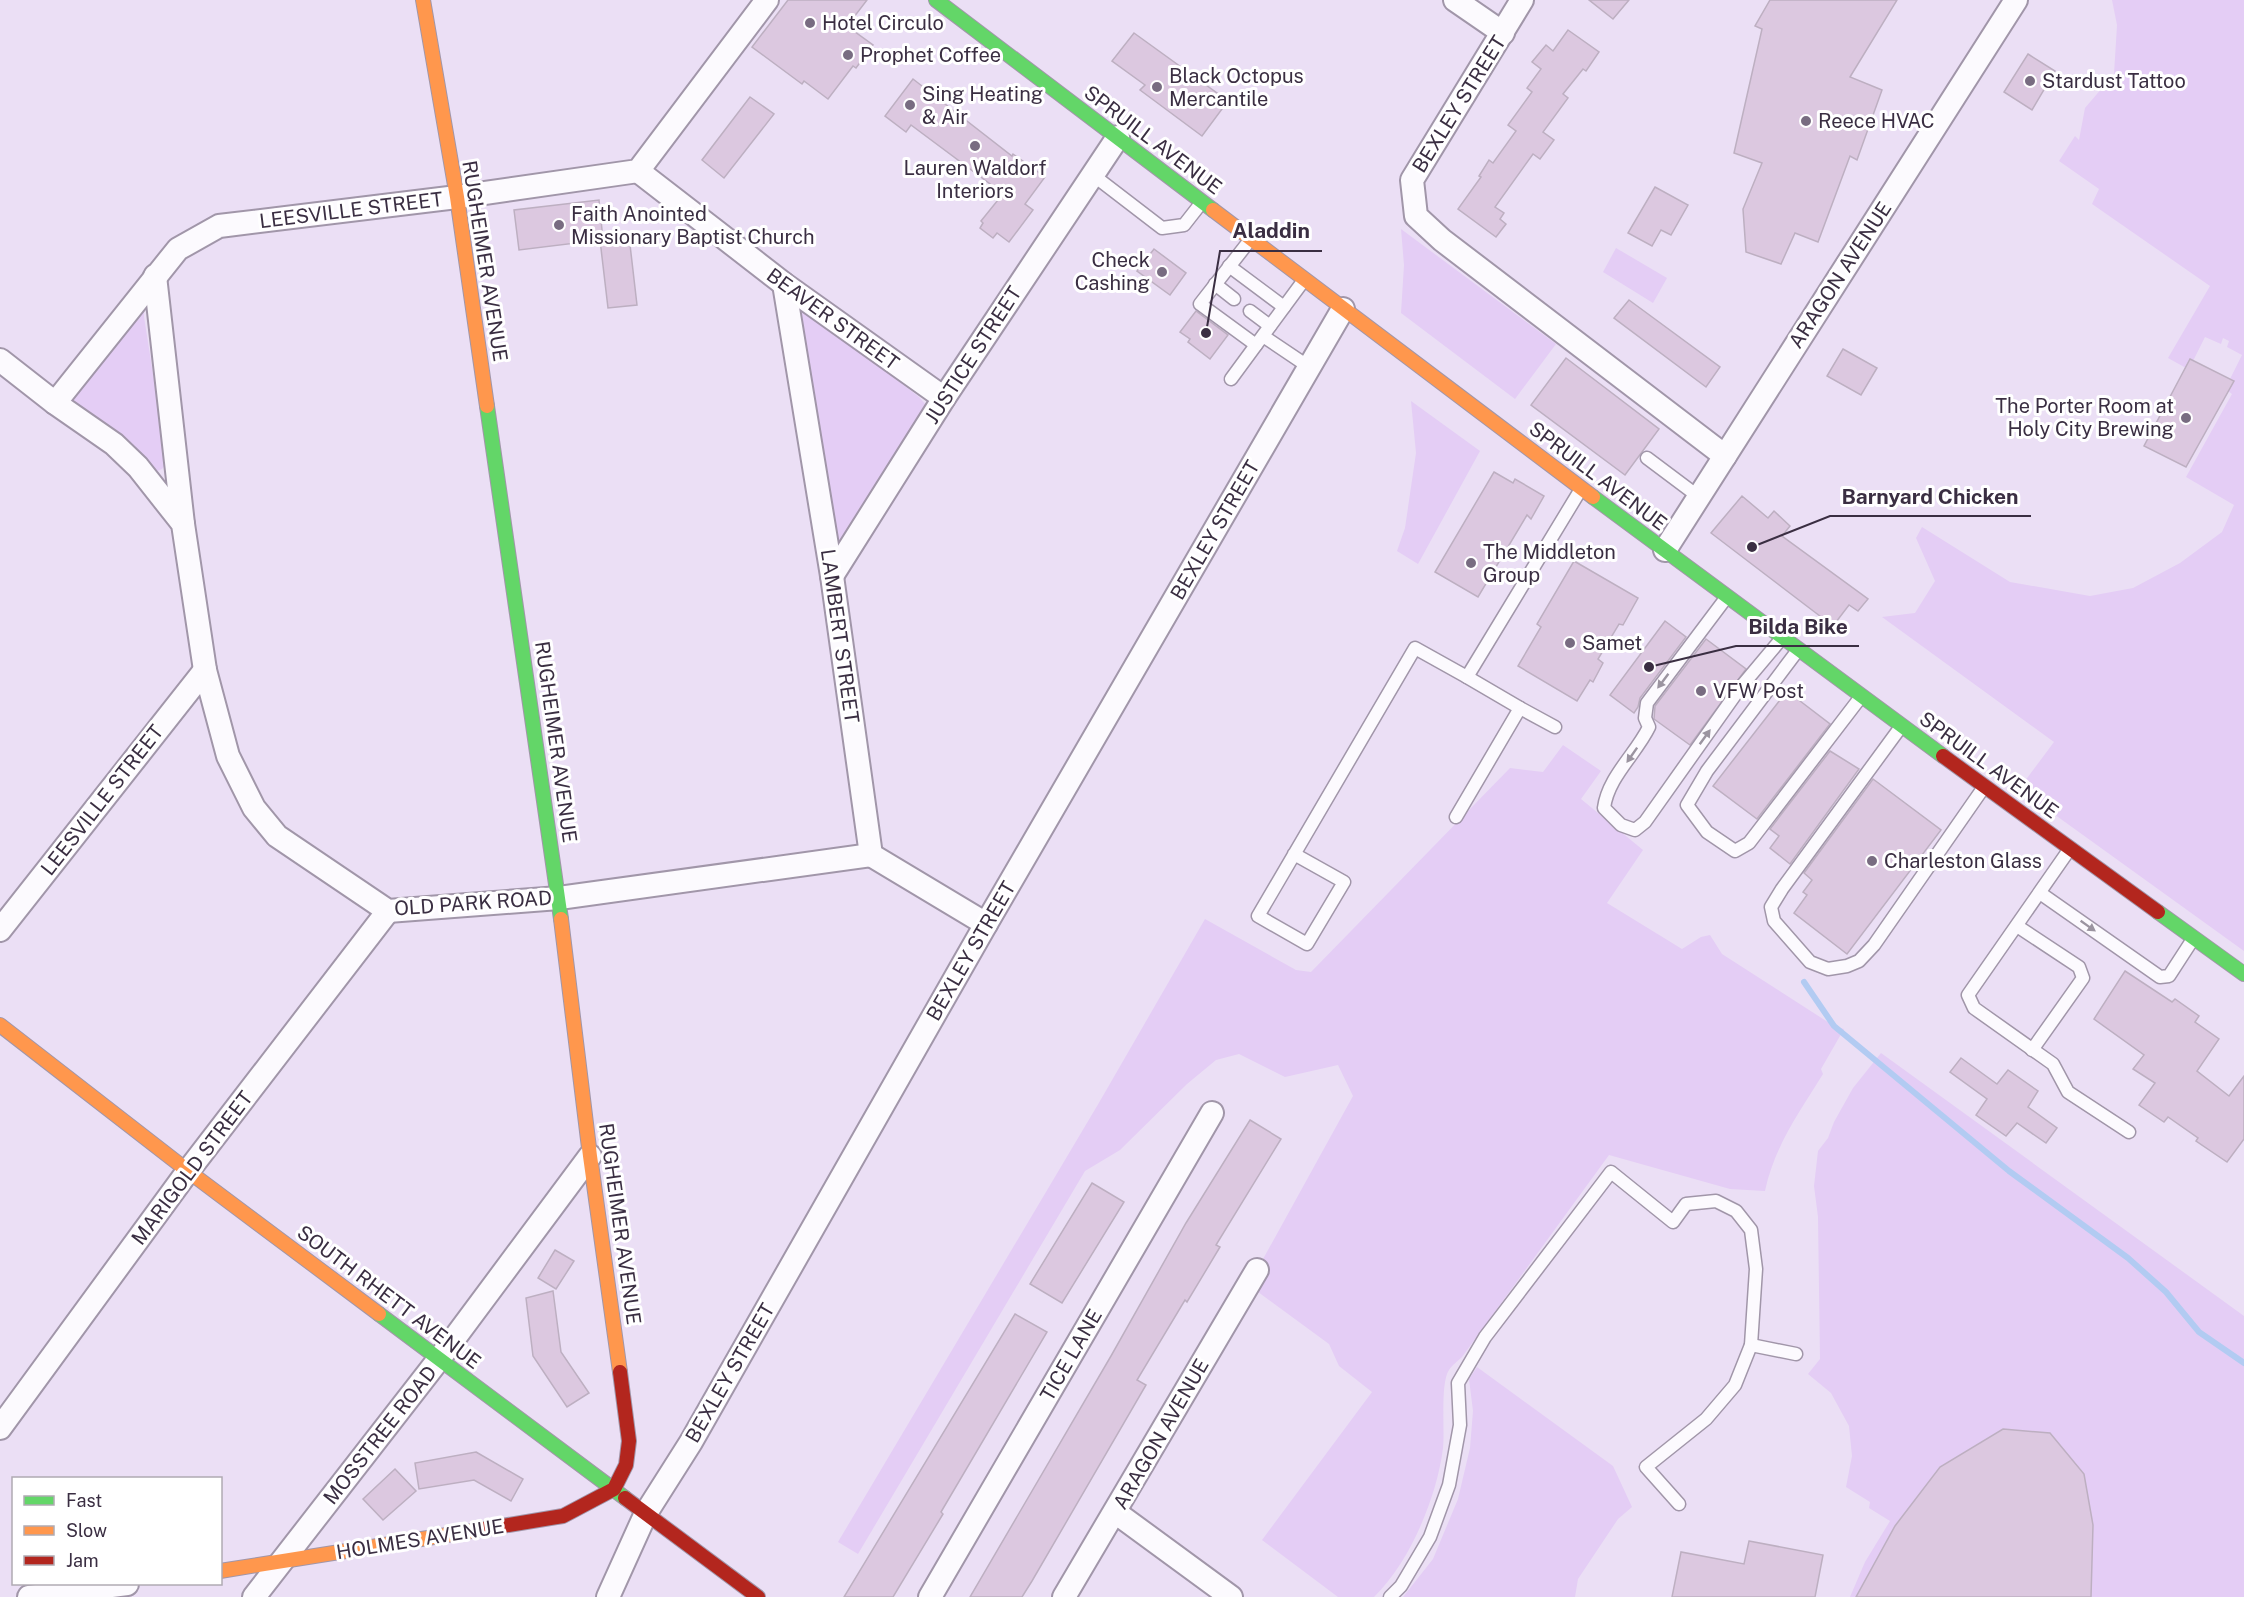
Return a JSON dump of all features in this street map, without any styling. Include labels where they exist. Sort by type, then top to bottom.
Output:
[{"type":"street","name":"RUGHEIMER AVENUE","points":[[423,0],[457,197],[559,898],[590,1156],[629,1442],[626,1465],[614,1489]]},
{"type":"street","points":[[638,171],[767,0]]},
{"type":"street","name":"SPRUILL AVENUE","points":[[936,0],[1581,488],[2070,849],[2244,974]]},
{"type":"street","points":[[1455,0],[1503,33]]},
{"type":"street","name":"BEXLEY STREET","points":[[1522,0],[1412,180],[1416,216],[1442,240],[1725,456]]},
{"type":"street","name":"ARAGON AVENUE","points":[[1665,550],[2016,0]]},
{"type":"street","name":"JUSTICE STREET","points":[[832,576],[944,398],[1118,137]]},
{"type":"street","name":"LEESVILLE STREET","points":[[55,403],[178,249],[219,226],[457,197],[638,171]]},
{"type":"street","name":"BEAVER STREET","points":[[638,171],[784,284],[944,398]]},
{"type":"street","points":[[155,276],[183,524]]},
{"type":"street","name":"LAMBERT STREET","points":[[784,284],[832,576],[871,855]]},
{"type":"street","name":"BEXLEY STREET","points":[[608,1597],[646,1513],[691,1442],[986,924],[1343,309]]},
{"type":"street","name":"OLD PARK ROAD","points":[[0,360],[55,403],[114,444],[138,467],[183,524],[205,670],[228,756],[254,808],[277,836],[388,911],[559,898],[871,855]]},
{"type":"street","name":"LEESVILLE STREET","points":[[0,930],[205,670]]},
{"type":"street","points":[[871,855],[986,924]]},
{"type":"street","name":"MARIGOLD STREET","points":[[0,1428],[188,1170],[388,911]]},
{"type":"street","name":"SOUTH RHETT AVENUE","points":[[0,1025],[188,1170],[758,1597]]},
{"type":"street","name":"TICE LANE","points":[[930,1597],[1212,1113]]},
{"type":"street","name":"MOSSTREE ROAD","points":[[254,1597],[439,1359],[590,1156]]},
{"type":"street","name":"ARAGON AVENUE","points":[[1064,1597],[1257,1270]]},
{"type":"street","name":"HOLMES AVENUE","points":[[222,1571],[563,1516],[614,1489]]},
{"type":"street","points":[[1115,1512],[1231,1597]]},
{"type":"street","points":[[29,1597],[120,1585]]},
{"type":"lane","points":[[1093,175],[1162,228],[1184,225],[1203,202]]},
{"type":"lane","points":[[1251,239],[1200,304],[1263,335],[1309,367]]},
{"type":"lane","points":[[1229,266],[1284,307]]},
{"type":"lane","points":[[1231,379],[1305,280]]},
{"type":"lane","points":[[1215,285],[1234,299]]},
{"type":"lane","points":[[1250,311],[1263,335]]},
{"type":"lane","points":[[1647,458],[1699,497]]},
{"type":"lane","points":[[1467,678],[1581,488]]},
{"type":"lane","points":[[1727,596],[1647,703],[1645,718],[1649,727],[1643,740],[1606,794],[1604,808],[1621,825],[1635,830],[1645,822],[1740,688],[1783,637]]},
{"type":"lane","points":[[1294,854],[1344,882],[1307,944],[1258,916],[1294,854],[1415,648],[1555,727]]},
{"type":"lane","points":[[1799,649],[1707,771],[1687,805],[1707,832],[1735,851],[1749,843],[1862,696]]},
{"type":"lane","points":[[1456,817],[1520,708]]},
{"type":"lane","points":[[1902,725],[1771,907],[1774,921],[1810,962],[1828,969],[1847,966],[1859,961],[1874,945],[1985,786]]},
{"type":"lane","points":[[2070,849],[1968,995],[1974,1008],[2053,1064],[2068,1092],[2129,1131]]},
{"type":"lane","points":[[2040,893],[2160,976],[2169,976],[2194,939]]},
{"type":"lane","points":[[2017,926],[2079,967],[2082,978],[2032,1050]]},
{"type":"lane","points":[[1390,1597],[1401,1586],[1430,1537],[1449,1485],[1460,1425],[1458,1383],[1485,1337],[1611,1172],[1673,1222],[1686,1204],[1716,1201],[1736,1211],[1751,1230],[1756,1269],[1751,1345],[1735,1385],[1706,1419],[1646,1467],[1679,1504]]},
{"type":"lane","points":[[1751,1345],[1796,1354]]},
{"type":"shaded area","points":[[2112,0],[2244,0],[2244,951],[2019,789],[2054,742],[1882,617],[1915,613],[1935,581],[1916,538],[1922,527],[2010,582],[2090,596],[2133,588],[2180,563],[2222,532],[2234,505],[2186,477],[2232,394],[2228,391],[2234,381],[2230,379],[2242,355],[2227,347],[2229,341],[2223,338],[2221,344],[2205,337],[2193,361],[2190,359],[2186,368],[2168,358],[2210,286],[2092,204],[2099,189],[2059,161],[2075,136],[2079,140],[2085,108],[2114,74],[2117,25]]},
{"type":"shaded area","points":[[1401,229],[1556,344],[1515,399],[1401,313],[1404,265]]},
{"type":"shaded area","points":[[1616,248],[1667,278],[1653,303],[1603,272]]},
{"type":"shaded area","points":[[795,301],[919,397],[927,410],[839,551]]},
{"type":"shaded area","points":[[144,306],[167,462],[162,469],[155,472],[70,402]]},
{"type":"shaded area","points":[[1411,401],[1480,451],[1418,564],[1397,551],[1405,528],[1416,453]]},
{"type":"shaded area","points":[[1563,745],[1601,771],[1581,799],[1643,850],[1607,903],[1682,949],[1701,937],[1710,935],[1722,954],[1834,1026],[1844,1029],[1821,1069],[1823,1074],[1781,1144],[1765,1191],[1730,1189],[1609,1155],[1462,1357],[1449,1370],[1446,1376],[1444,1396],[1443,1448],[1435,1487],[1420,1528],[1399,1566],[1374,1597],[1338,1597],[1262,1540],[1372,1392],[1339,1366],[1329,1344],[1254,1289],[1257,1270],[1353,1096],[1338,1065],[1285,1077],[1239,1054],[1216,1060],[1187,1084],[1120,1150],[1085,1171],[858,1554],[838,1542],[1100,1101],[1205,919],[1296,970],[1311,972],[1510,768],[1543,772]]},
{"type":"shaded area","points":[[1881,1053],[2244,1316],[2244,1597],[1850,1597],[1865,1562],[1890,1521],[1869,1508],[1870,1502],[1846,1487],[1852,1456],[1849,1426],[1831,1393],[1808,1374],[1820,1359],[1818,1217],[1814,1186],[1818,1151],[1828,1138],[1853,1088]]},
{"type":"shaded area","points":[[1477,1367],[1613,1466],[1632,1507],[1618,1519],[1578,1579],[1575,1597],[1403,1597],[1433,1559],[1458,1499],[1470,1448],[1473,1411],[1469,1379]]},
{"type":"building","name":"Hotel Circulo","points":[[788,0],[867,0],[847,26],[873,45],[856,68],[853,66],[828,99],[804,81],[802,84],[752,47]]},
{"type":"building","points":[[1589,0],[1629,0],[1613,19]]},
{"type":"building","name":"Reece HVAC","points":[[1770,0],[1897,0],[1850,77],[1882,90],[1857,160],[1850,156],[1818,242],[1795,233],[1781,264],[1746,252],[1743,209],[1762,163],[1734,153],[1762,29],[1755,26]]},
{"type":"building","points":[[1568,30],[1599,52],[1586,71],[1583,69],[1563,94],[1568,98],[1543,132],[1554,140],[1540,159],[1533,154],[1495,207],[1504,213],[1500,219],[1506,224],[1496,237],[1458,209],[1481,177],[1479,176],[1489,160],[1493,163],[1516,131],[1508,125],[1532,92],[1527,88],[1541,69],[1532,62],[1546,45],[1553,51]]},
{"type":"building","points":[[1134,33],[1228,101],[1202,136],[1140,90],[1145,85],[1112,61]]},
{"type":"building","name":"Stardust Tattoo","points":[[2028,54],[2055,71],[2032,110],[2004,92]]},
{"type":"building","points":[[913,79],[1012,156],[1013,154],[1045,177],[1025,204],[1033,210],[1009,242],[997,233],[993,238],[980,228],[983,223],[981,221],[998,200],[985,191],[990,184],[911,125],[906,132],[885,116]]},
{"type":"building","points":[[750,97],[774,114],[724,178],[702,160]]},
{"type":"building","points":[[1655,187],[1688,205],[1671,235],[1661,230],[1652,246],[1628,233]]},
{"type":"building","name":"Faith Anointed Missionary Baptist Church","points":[[599,200],[603,240],[629,236],[637,305],[608,308],[600,240],[519,250],[514,210]]},
{"type":"building","name":"Check Cashing","points":[[1154,249],[1186,273],[1170,295],[1137,271]]},
{"type":"building","points":[[1629,300],[1720,367],[1706,387],[1614,318]]},
{"type":"building","points":[[1196,311],[1228,335],[1210,359],[1188,342],[1190,339],[1180,332]]},
{"type":"building","points":[[1843,349],[1877,368],[1861,395],[1827,376]]},
{"type":"building","points":[[1566,358],[1659,429],[1625,475],[1531,405]]},
{"type":"building","name":"The Porter Room at Holy City Brewing","points":[[2190,359],[2234,381],[2186,467],[2144,446]]},
{"type":"building","points":[[1494,472],[1513,483],[1515,479],[1544,496],[1531,519],[1527,515],[1478,597],[1435,572]]},
{"type":"building","points":[[1742,496],[1768,518],[1774,511],[1790,526],[1782,536],[1868,599],[1858,611],[1849,605],[1833,626],[1711,533]]},
{"type":"building","name":"Samet","points":[[1574,561],[1638,598],[1623,625],[1619,624],[1598,659],[1603,663],[1593,682],[1590,680],[1577,701],[1518,666],[1541,627],[1537,624]]},
{"type":"building","points":[[1665,621],[1686,637],[1640,698],[1634,713],[1610,695]]},
{"type":"building","name":"VFW Post","points":[[1706,639],[1746,669],[1690,745],[1654,719],[1655,706]]},
{"type":"building","points":[[1787,691],[1830,724],[1757,819],[1713,786]]},
{"type":"building","points":[[1830,751],[1859,769],[1790,864],[1770,848],[1779,836],[1770,829]]},
{"type":"building","name":"Charleston Glass","points":[[1873,779],[1941,830],[1847,954],[1794,913],[1807,895],[1803,892],[1812,880],[1804,873]]},
{"type":"building","points":[[2125,971],[2172,1002],[2175,999],[2199,1016],[2195,1022],[2219,1039],[2197,1071],[2229,1096],[2244,1076],[2244,1139],[2227,1162],[2196,1141],[2198,1138],[2168,1117],[2164,1122],[2139,1105],[2155,1083],[2133,1069],[2144,1055],[2094,1019]]},
{"type":"building","points":[[1961,1058],[1997,1084],[2008,1070],[2038,1091],[2028,1107],[2057,1128],[2046,1143],[2017,1123],[2006,1136],[1976,1115],[1987,1099],[1950,1072]]},
{"type":"building","points":[[1250,1120],[1281,1139],[1216,1245],[1220,1247],[1137,1380],[1146,1385],[1032,1581],[1022,1597],[970,1597],[1186,1223]]},
{"type":"building","points":[[1092,1183],[1124,1202],[1062,1303],[1030,1284]]},
{"type":"building","points":[[555,1250],[574,1261],[556,1289],[538,1278]]},
{"type":"building","points":[[553,1291],[561,1352],[589,1393],[567,1407],[533,1356],[526,1298]]},
{"type":"building","points":[[1015,1314],[1047,1332],[893,1597],[844,1597]]},
{"type":"building","points":[[2003,1429],[2050,1433],[2084,1474],[2093,1525],[2091,1597],[1856,1597],[1895,1526],[1940,1467]]},
{"type":"building","points":[[476,1452],[523,1479],[511,1501],[474,1480],[419,1489],[415,1463]]},
{"type":"building","points":[[395,1469],[416,1491],[383,1520],[363,1499]]},
{"type":"building","points":[[1749,1541],[1823,1555],[1815,1597],[1672,1597],[1681,1552],[1744,1564]]},
{"type":"waterway","points":[[1804,982],[1834,1026],[2009,1171],[2128,1258],[2166,1292],[2199,1332],[2244,1363]]},
{"type":"traffic: fast","points":[[936,0],[1213,210]]},
{"type":"traffic: fast","points":[[487,406],[561,919]]},
{"type":"traffic: fast","points":[[1593,497],[1943,756]]},
{"type":"traffic: fast","points":[[2158,912],[2244,974]]},
{"type":"traffic: fast","points":[[379,1314],[625,1498]]},
{"type":"traffic: slow","points":[[423,0],[457,197],[487,406]]},
{"type":"traffic: slow","points":[[1213,210],[1593,497]]},
{"type":"traffic: slow","points":[[561,919],[590,1156],[620,1372]]},
{"type":"traffic: slow","points":[[0,1025],[188,1171],[379,1314]]},
{"type":"traffic: slow","points":[[222,1571],[484,1529]]},
{"type":"traffic: jam","points":[[1943,756],[2158,912]]},
{"type":"traffic: jam","points":[[484,1529],[563,1516],[614,1489],[626,1465],[629,1441],[620,1372]]},
{"type":"traffic: jam","points":[[625,1498],[758,1597]]},
{"type":"place","name":"Hotel Circulo","points":[[810,23]]},
{"type":"place","name":"Prophet Coffee","points":[[848,55]]},
{"type":"place","name":"Stardust Tattoo","points":[[2030,81]]},
{"type":"place","name":"Black Octopus Mercantile","points":[[1157,87]]},
{"type":"place","name":"Sing Heating & Air","points":[[910,105]]},
{"type":"place","name":"Reece HVAC","points":[[1806,121]]},
{"type":"place","name":"Lauren Waldorf Interiors","points":[[975,146]]},
{"type":"place","name":"Faith Anointed Missionary Baptist Church","points":[[559,225]]},
{"type":"place","name":"Check Cashing","points":[[1162,272]]},
{"type":"place","name":"Aladdin","points":[[1206,333]]},
{"type":"place","name":"The Porter Room at Holy City Brewing","points":[[2186,418]]},
{"type":"place","name":"Barnyard Chicken","points":[[1752,547]]},
{"type":"place","name":"The Middleton Group","points":[[1471,563]]},
{"type":"place","name":"Samet","points":[[1570,643]]},
{"type":"place","name":"Bilda Bike","points":[[1649,667]]},
{"type":"place","name":"VFW Post","points":[[1701,691]]},
{"type":"place","name":"Charleston Glass","points":[[1872,861]]}]
